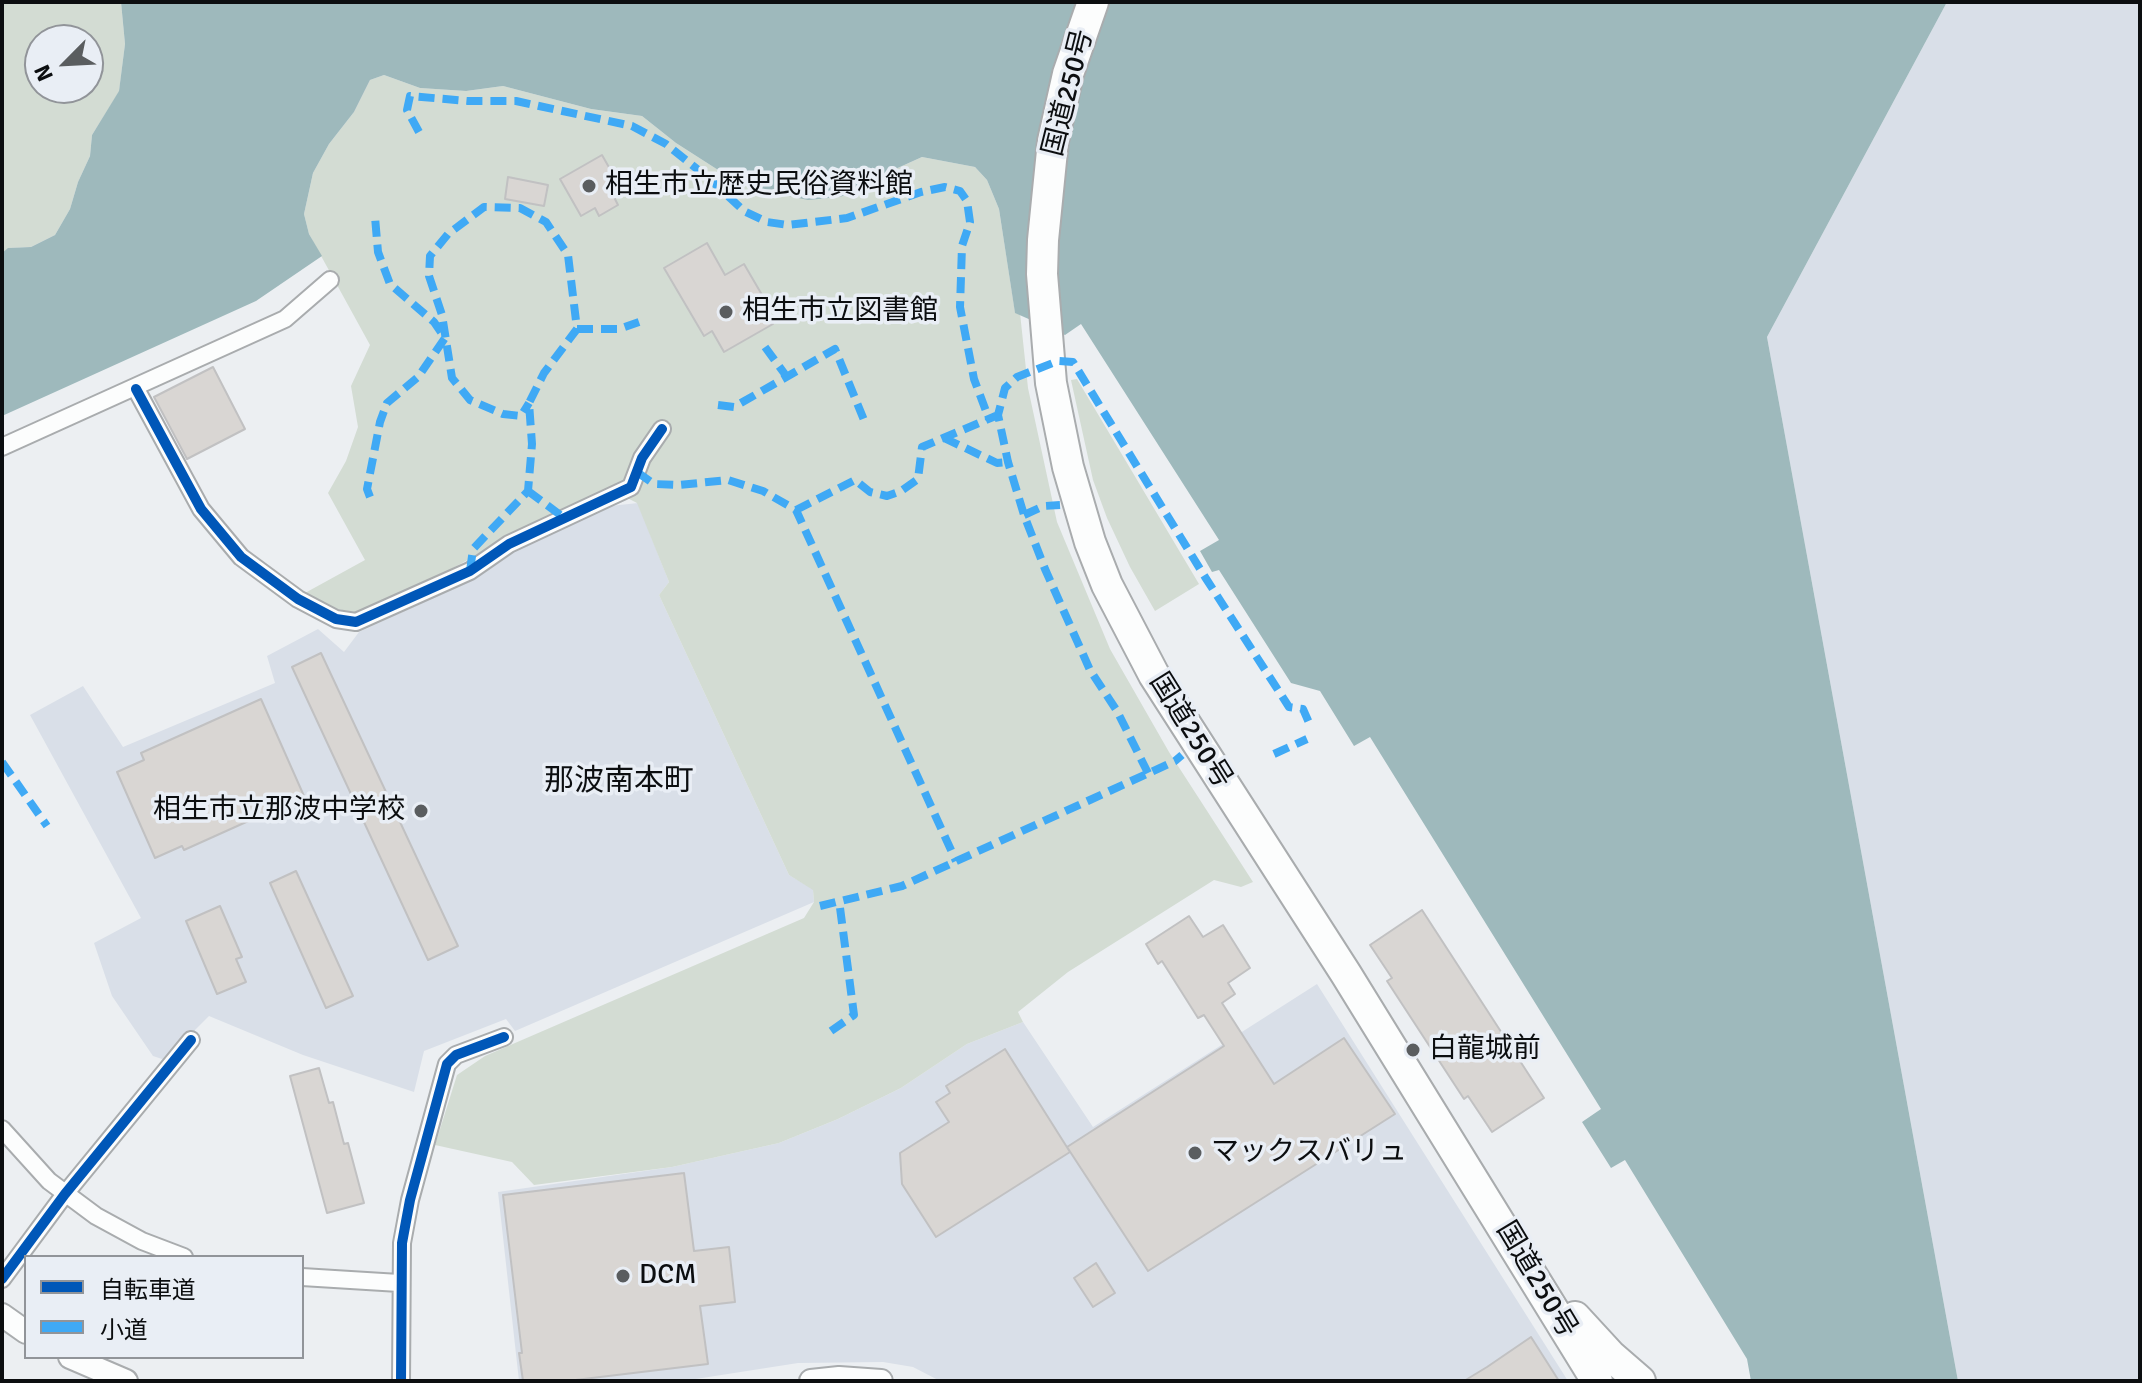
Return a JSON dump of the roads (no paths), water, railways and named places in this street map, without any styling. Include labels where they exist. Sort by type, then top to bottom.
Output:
[{"type":"highway","name":"国道250号","points":[[1093,2],[1059,110],[1047,190],[1042,274],[1051,383],[1078,506],[1107,585],[1127,626],[1220,781],[1346,974],[1597,1381]]},
{"type":"highway","points":[[1530,1269],[1588,1333],[1640,1381]]},
{"type":"street","points":[[2,447],[285,319],[330,280]]},
{"type":"street","points":[[136,389],[201,509],[241,557],[298,599],[336,619],[356,622],[470,571],[509,544],[631,487],[642,458],[662,429]]},
{"type":"street","points":[[401,1381],[399,1283],[402,1243],[410,1200],[447,1064],[456,1055],[504,1037]]},
{"type":"street","points":[[2,1279],[65,1194],[191,1040]]},
{"type":"street","points":[[2,1129],[32,1165],[65,1194],[122,1231],[179,1255]]},
{"type":"street","points":[[304,1277],[399,1283]]},
{"type":"street","points":[[2,1315],[24,1331]]},
{"type":"street","points":[[74,1359],[121,1380]]},
{"type":"street","points":[[811,1381],[839,1378],[881,1381]]},
{"type":"water","points":[[121,2],[1947,2],[1767,337],[1958,1381],[1751,1381],[1747,1359],[1625,1160],[1611,1168],[1582,1122],[1601,1109],[1370,737],[1354,746],[1320,691],[1291,683],[1219,570],[1212,572],[1200,551],[1219,540],[1081,324],[1065,335],[1015,313],[999,209],[987,180],[975,167],[922,157],[891,171],[865,190],[839,197],[808,200],[761,190],[729,177],[676,143],[642,116],[591,109],[503,86],[466,91],[420,88],[384,75],[370,80],[354,112],[329,144],[313,173],[304,214],[309,234],[322,256],[256,301],[2,416],[2,253],[8,248],[31,247],[55,235],[70,209],[90,156],[92,135],[119,91],[125,44]]},
{"type":"place","name":"相生市立歴史民俗資料館","points":[[589,186]]},
{"type":"place","name":"相生市立図書館","points":[[726,312]]},
{"type":"place","name":"相生市立那波中学校","points":[[421,811]]},
{"type":"place","name":"白龍城前","points":[[1413,1050]]},
{"type":"place","name":"マックスバリュ","points":[[1195,1153]]},
{"type":"place","name":"DCM","points":[[623,1276]]},
{"type":"district","name":"那波南本町","points":[[619,782]]}]
